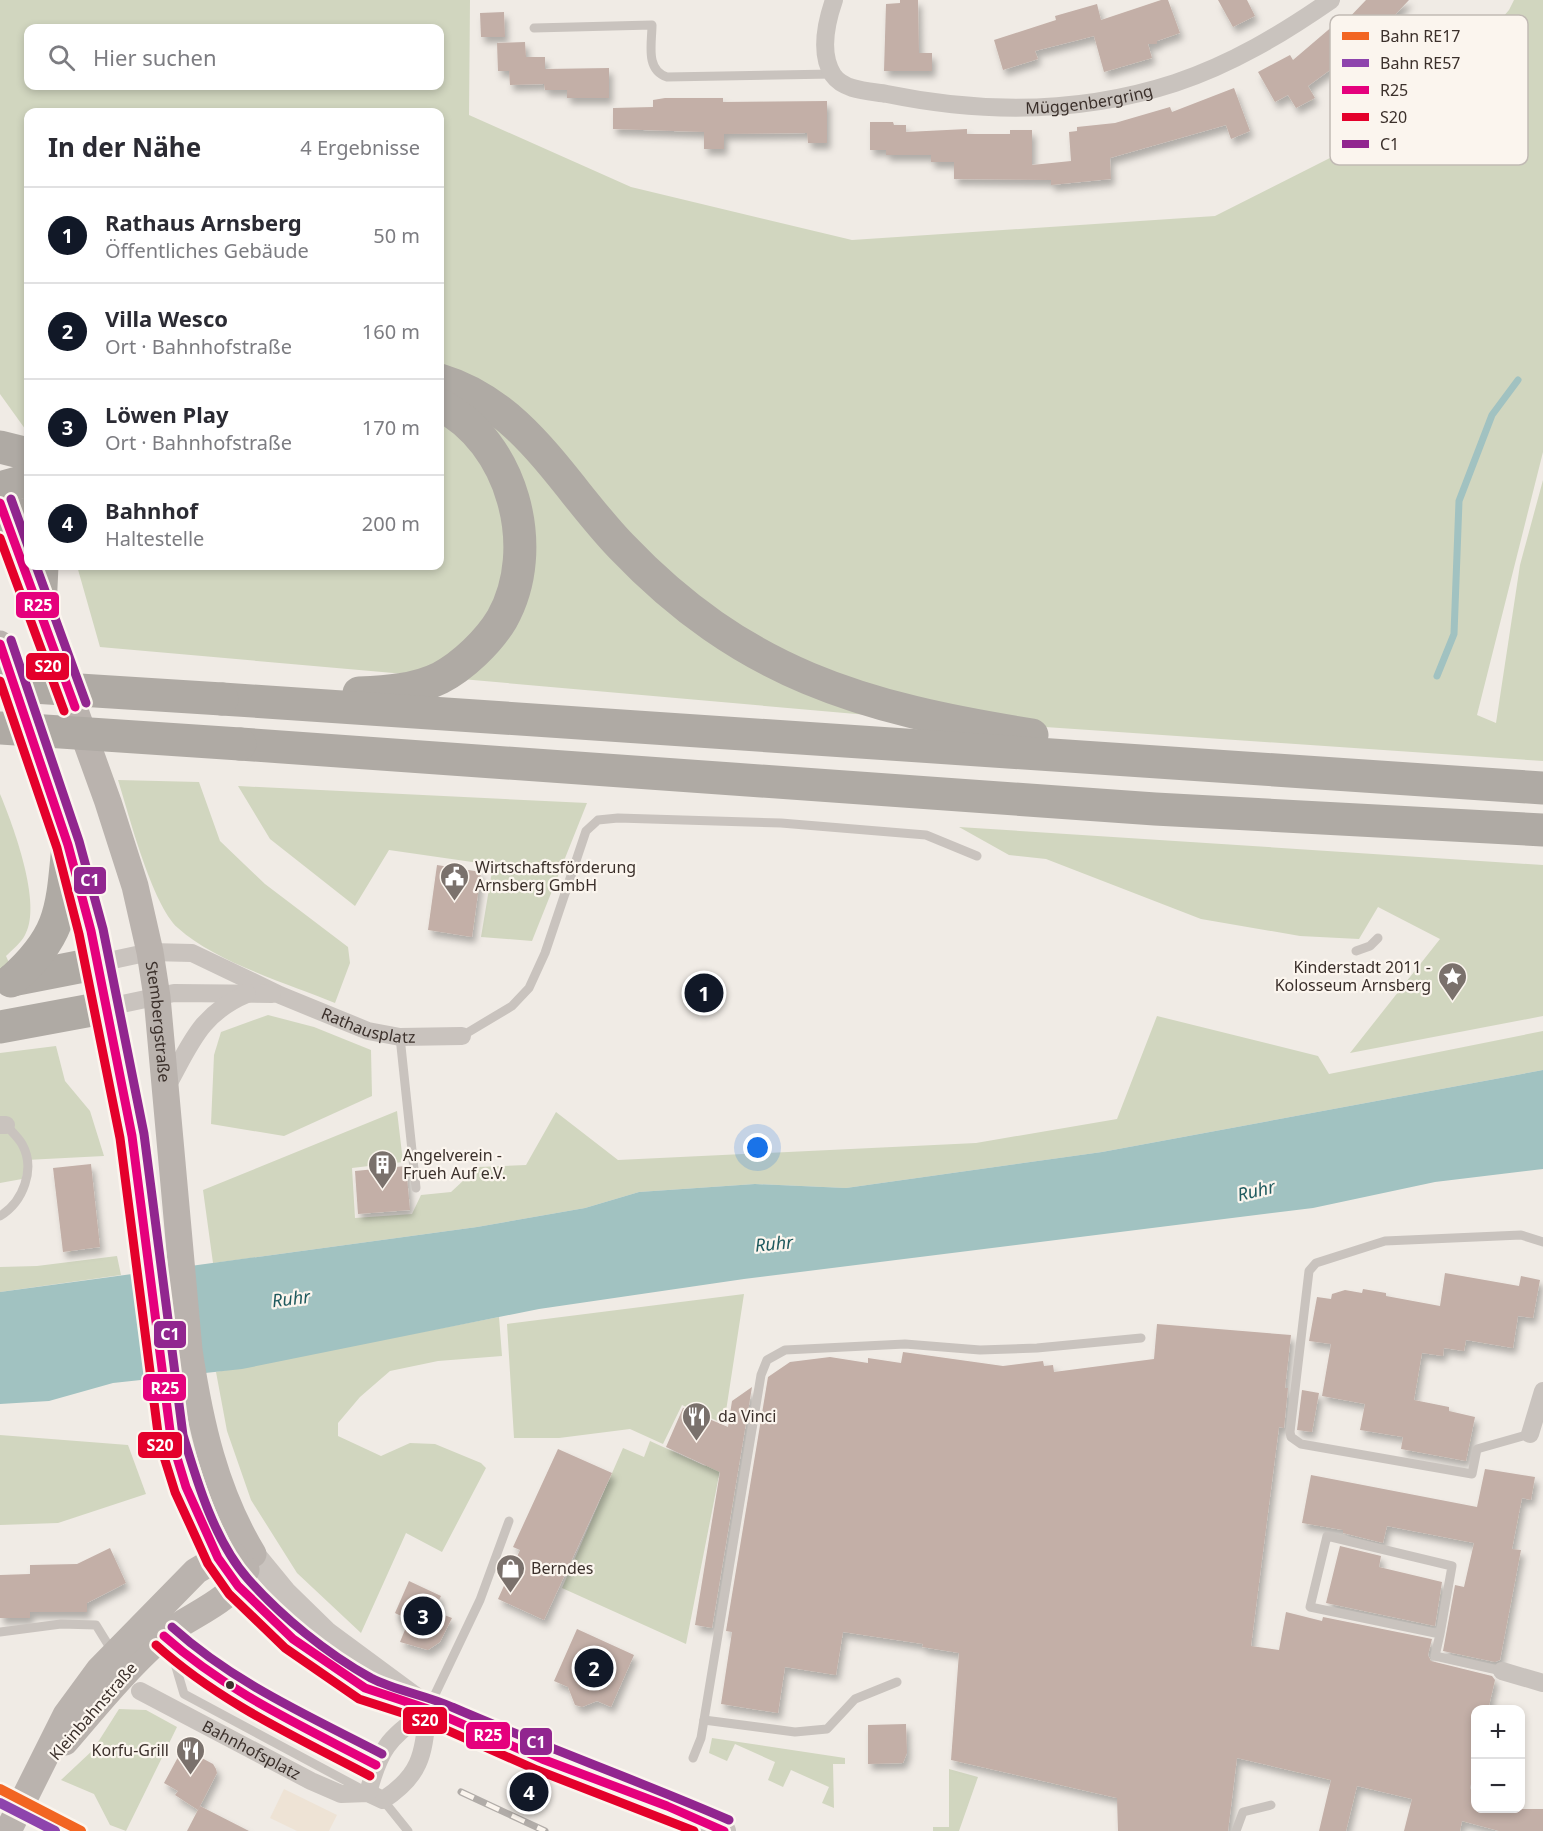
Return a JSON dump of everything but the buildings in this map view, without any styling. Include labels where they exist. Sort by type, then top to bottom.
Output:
[{"type":"highway","points":[[444,382],[480,398],[528,435],[619,545],[674,597],[712,627],[784,669],[860,699],[908,712],[998,729],[1125,747],[1199,765]]},
{"type":"highway","points":[[229,699],[383,692],[423,685],[441,677],[473,654],[502,618],[516,575],[519,548],[517,510],[494,455],[479,434],[459,416],[444,407]]},
{"type":"highway","points":[[0,447],[24,453]]},
{"type":"highway","points":[[0,488],[24,481]]},
{"type":"highway","points":[[40,608],[42,570]]},
{"type":"highway","points":[[0,685],[1543,788]]},
{"type":"highway","points":[[0,728],[1155,809],[1543,830]]},
{"type":"highway","points":[[6,982],[37,958],[53,934],[60,912],[68,846]]},
{"type":"highway","points":[[6,982],[99,963]]},
{"type":"highway","points":[[0,1027],[108,1007]]},
{"type":"main road","name":"Stembergstraße","points":[[9,515],[24,560]]},
{"type":"main road","name":"Stembergstraße","points":[[27,570],[135,886],[150,952],[157,997],[189,1350],[202,1428],[224,1496],[248,1544]]},
{"type":"main road","points":[[0,644],[68,846],[99,963],[132,1136],[147,1238],[171,1438],[186,1486],[213,1549],[238,1586]]},
{"type":"main road","points":[[213,1549],[248,1544]]},
{"type":"main road","name":"Kleinbahnstraße","points":[[8,1831],[76,1699],[114,1653],[163,1635],[217,1603],[238,1586],[248,1544]]},
{"type":"main road","name":"Kleinbahnstraße","points":[[37,1775],[135,1663],[163,1635],[196,1570],[213,1549]]},
{"type":"street","points":[[832,74],[827,62],[825,38],[834,0]]},
{"type":"street","name":"Müggenbergring","points":[[832,74],[843,85],[946,105],[1005,109],[1090,104],[1158,88],[1230,61],[1287,30],[1331,0]]},
{"type":"street","name":"Rathausplatz","points":[[99,963],[150,952],[192,953],[280,995],[368,1031],[400,1037],[462,1036]]},
{"type":"street","name":"Rathausplatz","points":[[108,1007],[195,992],[280,995]]},
{"type":"street","name":"Rathausplatz","points":[[165,1090],[208,1017],[230,1001],[250,993]]},
{"type":"street","points":[[1530,1434],[1543,1391]]},
{"type":"street","points":[[248,1544],[292,1600],[327,1634],[428,1709]]},
{"type":"street","points":[[238,1586],[293,1639],[348,1678],[381,1695],[428,1709],[542,1759],[667,1806],[724,1831]]},
{"type":"street","points":[[1502,1671],[1543,1683]]},
{"type":"street","name":"Bahnhofsplatz","points":[[140,1691],[311,1781],[341,1794],[376,1796]]},
{"type":"street","points":[[428,1709],[423,1754],[403,1786],[376,1796],[376,1765],[390,1739],[428,1709]]},
{"type":"lane","name":"Müggenbergring","points":[[534,28],[652,25],[652,65],[657,72],[667,77],[832,74]]},
{"type":"lane","points":[[462,1036],[512,1006],[534,979],[581,842],[591,824],[598,820],[638,818],[781,824],[926,835],[977,856]]},
{"type":"lane","points":[[1356,951],[1370,946],[1378,938]]},
{"type":"lane","points":[[400,1037],[416,1188]]},
{"type":"lane","points":[[0,1216],[18,1199],[27,1170],[21,1143],[3,1125]]},
{"type":"lane","points":[[1530,1434],[1477,1449],[1472,1474],[1301,1444],[1291,1437],[1290,1432],[1309,1271],[1316,1263],[1385,1241],[1521,1235],[1543,1242]]},
{"type":"lane","points":[[693,1758],[704,1720],[761,1375],[767,1360],[785,1350],[872,1348],[905,1344],[980,1350],[1141,1338]]},
{"type":"lane","points":[[428,1709],[480,1600],[509,1521]]},
{"type":"lane","points":[[1440,1634],[1310,1607],[1328,1536],[1452,1566],[1440,1634],[1435,1656],[1502,1671]]},
{"type":"lane","points":[[0,1632],[61,1624],[96,1625],[114,1653]]},
{"type":"lane","points":[[163,1635],[229,1686],[376,1765]]},
{"type":"lane","points":[[163,1635],[184,1694],[376,1796],[408,1831]]},
{"type":"lane","points":[[704,1720],[795,1732],[827,1729],[855,1699],[897,1682]]},
{"type":"lane","points":[[1236,1831],[1243,1812],[1271,1805]]},
{"type":"green space","points":[[0,0],[470,0],[469,115],[631,187],[852,240],[1215,216],[1330,158],[1330,165],[1528,165],[1528,15],[1505,15],[1514,0],[1543,0],[1543,452],[1477,715],[1496,723],[1520,565],[1543,480],[1543,761],[856,714],[100,647],[78,570],[444,570],[444,108],[24,108],[24,427],[0,394]]},
{"type":"green space","points":[[118,780],[199,782],[220,841],[265,884],[348,947],[350,963],[335,1003],[232,962],[193,940],[178,928],[168,916],[150,880]]},
{"type":"green space","points":[[238,786],[587,803],[532,941],[481,937],[493,865],[389,850],[355,906],[270,839]]},
{"type":"green space","points":[[0,794],[24,865],[31,905],[30,922],[25,935],[6,956],[10,965],[0,971]]},
{"type":"green space","points":[[959,827],[1543,865],[1543,1016],[1350,1053],[1440,939],[1378,907],[1359,939],[1300,936],[1201,919],[1046,859],[1009,855]]},
{"type":"green space","points":[[268,1015],[314,1027],[371,1050],[372,1096],[284,1136],[211,1124],[214,1055],[221,1032]]},
{"type":"green space","points":[[1157,1016],[1318,1056],[1329,1074],[1543,1031],[1543,1070],[1102,1152],[846,1188],[755,1184],[639,1192],[585,1208],[477,1227],[213,1263],[203,1190],[397,1111],[403,1162],[352,1168],[355,1218],[412,1214],[421,1195],[451,1192],[478,1167],[526,1165],[556,1112],[618,1160],[976,1143],[1117,1119]]},
{"type":"green space","points":[[56,1046],[65,1081],[90,1111],[104,1156],[26,1160],[22,1179],[0,1183],[0,1053]]},
{"type":"green space","points":[[117,1256],[121,1275],[0,1292],[0,1267],[37,1266]]},
{"type":"green space","points":[[744,1294],[724,1424],[682,1405],[663,1444],[630,1429],[559,1438],[514,1438],[507,1324]]},
{"type":"green space","points":[[499,1317],[502,1356],[438,1361],[390,1371],[360,1397],[338,1423],[338,1436],[381,1456],[410,1443],[435,1444],[481,1463],[486,1468],[442,1552],[406,1533],[361,1633],[297,1573],[251,1500],[227,1431],[216,1372]]},
{"type":"green space","points":[[0,1435],[128,1445],[146,1494],[58,1523],[0,1525]]},
{"type":"green space","points":[[650,1441],[705,1466],[709,1459],[721,1465],[686,1644],[562,1588],[623,1448],[644,1457]]},
{"type":"green space","points":[[119,1709],[146,1710],[177,1727],[126,1831],[110,1825],[94,1794],[61,1780],[93,1750]]},
{"type":"green space","points":[[712,1738],[845,1758],[845,1764],[833,1764],[834,1808],[822,1803],[829,1787],[791,1770],[783,1787],[768,1780],[775,1762],[735,1744],[727,1761],[709,1753]]},
{"type":"green space","points":[[949,1769],[978,1777],[959,1831],[933,1831],[933,1827],[949,1827]]},
{"type":"shaded area","points":[[284,1789],[337,1815],[329,1831],[297,1831],[270,1818]]},
{"type":"water","name":"Ruhr","points":[[1543,1070],[1543,1169],[1435,1182],[1313,1208],[744,1279],[539,1309],[242,1369],[113,1383],[49,1401],[0,1404],[0,1292],[477,1227],[585,1208],[639,1192],[755,1184],[846,1188],[1102,1152]]},
{"type":"waterway","points":[[1437,676],[1454,634],[1459,501],[1492,415],[1518,380]]},
{"type":"railway","points":[[461,1792],[545,1831]]},
{"type":"rail line","name":"RE17","points":[[0,1789],[81,1831]]},
{"type":"rail line","name":"RE57","points":[[0,1803],[55,1831]]},
{"type":"transit line","name":"C1","points":[[11,499],[24,535]]},
{"type":"transit line","name":"R25","points":[[0,503],[24,568]]},
{"type":"transit line","name":"S20","points":[[0,538],[64,711]]},
{"type":"transit line","name":"R25","points":[[25,570],[75,707]]},
{"type":"transit line","name":"C1","points":[[37,570],[86,703]]},
{"type":"transit line","name":"C1","points":[[11,640],[79,841],[103,929],[144,1134],[183,1435],[208,1511],[226,1548],[248,1579],[275,1607],[321,1646],[371,1678],[442,1703],[729,1820]]},
{"type":"transit line","name":"R25","points":[[0,644],[68,845],[91,931],[132,1136],[171,1438],[186,1487],[218,1558],[238,1586],[293,1639],[365,1688],[428,1709],[542,1759],[667,1806],[724,1831]]},
{"type":"transit line","name":"S20","points":[[0,681],[57,848],[79,934],[120,1138],[159,1441],[175,1492],[208,1564],[229,1594],[285,1648],[359,1699],[424,1720],[537,1770],[694,1831]]},
{"type":"transit line","name":"C1","points":[[172,1627],[246,1682],[382,1754]]},
{"type":"transit line","name":"R25","points":[[164,1636],[188,1656],[239,1691],[376,1765]]},
{"type":"transit line","name":"S20","points":[[156,1645],[180,1665],[232,1701],[370,1776]]},
{"type":"place","name":"Wirtschaftsförderung Arnsberg GmbH","points":[[454,902]]},
{"type":"place","name":"Rathaus Arnsberg","points":[[704,993]]},
{"type":"place","name":"Kinderstadt 2011 - Kolosseum Arnsberg","points":[[1452,1002]]},
{"type":"place","name":"Angelverein - Frueh Auf e.V.","points":[[382,1190]]},
{"type":"place","name":"da Vinci","points":[[697,1442]]},
{"type":"place","name":"Berndes","points":[[510,1594]]},
{"type":"place","name":"Löwen Play","points":[[423,1616]]},
{"type":"place","name":"Villa Wesco","points":[[594,1668]]},
{"type":"place","name":"Korfu-Grill","points":[[190,1776]]},
{"type":"place","name":"Bahnhof","points":[[529,1792]]}]
